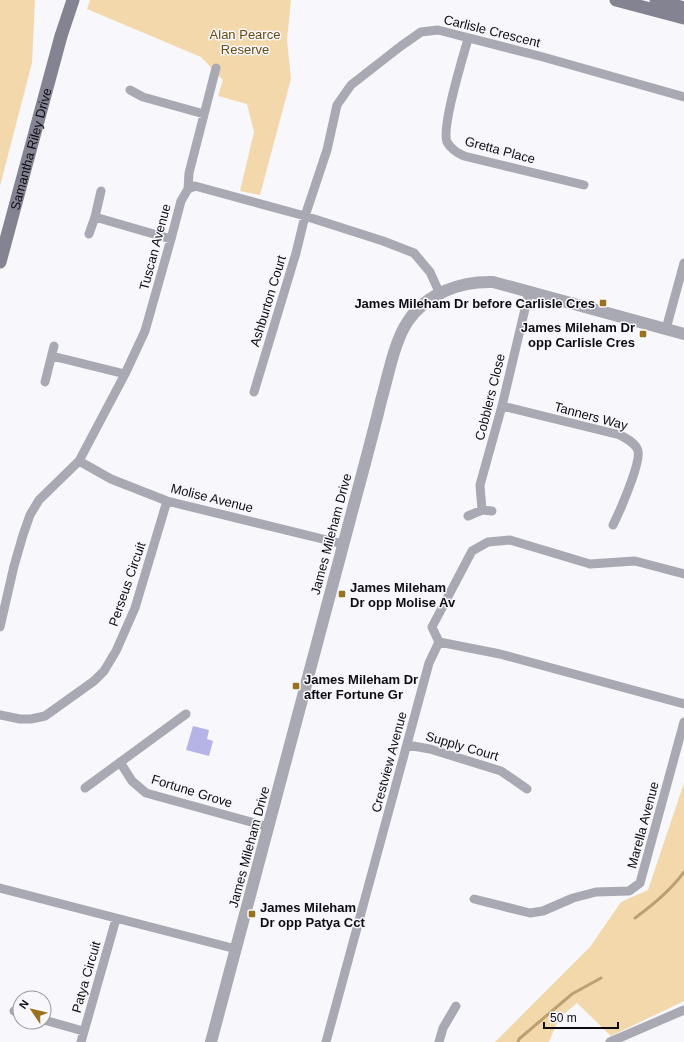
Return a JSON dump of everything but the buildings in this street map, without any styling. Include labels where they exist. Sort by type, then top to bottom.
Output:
[{"type":"main road","name":"Samantha Riley Drive","points":[[61,36],[65,0]]},
{"type":"main road","name":"Samantha Riley Drive","points":[[0,262],[61,36],[73,0]]},
{"type":"main road","points":[[616,0],[684,18]]},
{"type":"main road","points":[[656,0],[684,8]]},
{"type":"street","name":"Carlisle Crescent","points":[[305,216],[327,150],[337,105],[351,85],[401,46],[422,32],[438,30],[684,96]]},
{"type":"street","name":"Gretta Place","points":[[468,39],[447,119],[447,142],[455,152],[464,156],[584,185]]},
{"type":"street","points":[[188,189],[189,173],[216,68]]},
{"type":"street","points":[[130,90],[143,96],[204,114]]},
{"type":"street","points":[[188,189],[194,186],[305,216],[383,240],[414,253],[430,272],[440,294]]},
{"type":"street","name":"Tuscan Avenue","points":[[79,461],[146,331],[181,200],[188,189]]},
{"type":"street","points":[[89,234],[96,217],[100,191]]},
{"type":"street","name":"Ashburton Court","points":[[254,392],[296,253],[305,216]]},
{"type":"street","points":[[96,217],[171,239]]},
{"type":"street","points":[[666,329],[684,263]]},
{"type":"street","name":"James Mileham Drive","points":[[211,1042],[399,337],[413,314],[430,300],[453,288],[463,285],[493,282],[684,334]]},
{"type":"street","name":"Cobblers Close","points":[[482,510],[480,485],[502,406],[529,292]]},
{"type":"street","points":[[45,382],[53,351],[125,374]]},
{"type":"street","name":"Tanners Way","points":[[502,406],[620,435],[630,440],[638,452],[638,460],[625,499],[614,525]]},
{"type":"street","points":[[0,627],[14,566],[30,515],[39,500],[79,461]]},
{"type":"street","name":"Molise Avenue","points":[[79,461],[111,479],[167,501],[344,544]]},
{"type":"street","name":"Perseus Circuit","points":[[0,715],[25,719],[45,716],[94,681],[104,671],[116,651],[135,608],[167,501]]},
{"type":"street","points":[[468,516],[482,510],[492,511]]},
{"type":"street","points":[[684,574],[635,560],[590,564],[510,540],[488,542],[472,551],[432,628],[439,642],[500,654],[684,704]]},
{"type":"street","name":"Crestview Avenue","points":[[326,1042],[429,664],[439,642]]},
{"type":"street","points":[[85,788],[186,714]]},
{"type":"street","name":"Marella Avenue","points":[[474,899],[530,913],[543,911],[573,898],[596,892],[629,891],[640,883],[684,722]]},
{"type":"street","name":"Supply Court","points":[[408,745],[430,749],[501,771],[527,789]]},
{"type":"street","name":"Fortune Grove","points":[[120,762],[132,781],[146,793],[269,827]]},
{"type":"street","points":[[0,888],[236,949]]},
{"type":"street","name":"Patya Circuit","points":[[81,1042],[116,919]]},
{"type":"street","points":[[439,1042],[443,1028],[456,1006]]},
{"type":"street","points":[[610,1042],[684,1010]]},
{"type":"street","points":[[52,1022],[83,1032]]},
{"type":"green space","points":[[0,0],[35,0],[32,63],[0,186]]},
{"type":"green space","name":"Alan Pearce Reserve","points":[[90,0],[291,0],[287,40],[291,79],[260,195],[240,191],[254,132],[247,104],[218,96],[223,80],[201,57],[87,9]]},
{"type":"green space","points":[[684,783],[684,1001],[611,1036],[577,1003],[559,1018],[549,1042],[495,1042],[590,947],[621,902],[648,890]]},
{"type":"waterway","points":[[635,918],[661,897],[684,872]]},
{"type":"waterway","points":[[518,1042],[519,1039],[572,994],[601,978]]},
{"type":"place","name":"James Mileham Dr before Carlisle Cres","points":[[603,303]]},
{"type":"place","name":"James Mileham Dr opp Carlisle Cres","points":[[643,334]]},
{"type":"place","name":"James Mileham Dr opp Molise Av","points":[[342,594]]},
{"type":"place","name":"James Mileham Dr after Fortune Gr","points":[[296,686]]},
{"type":"place","name":"James Mileham Dr opp Patya Cct","points":[[252,914]]}]
